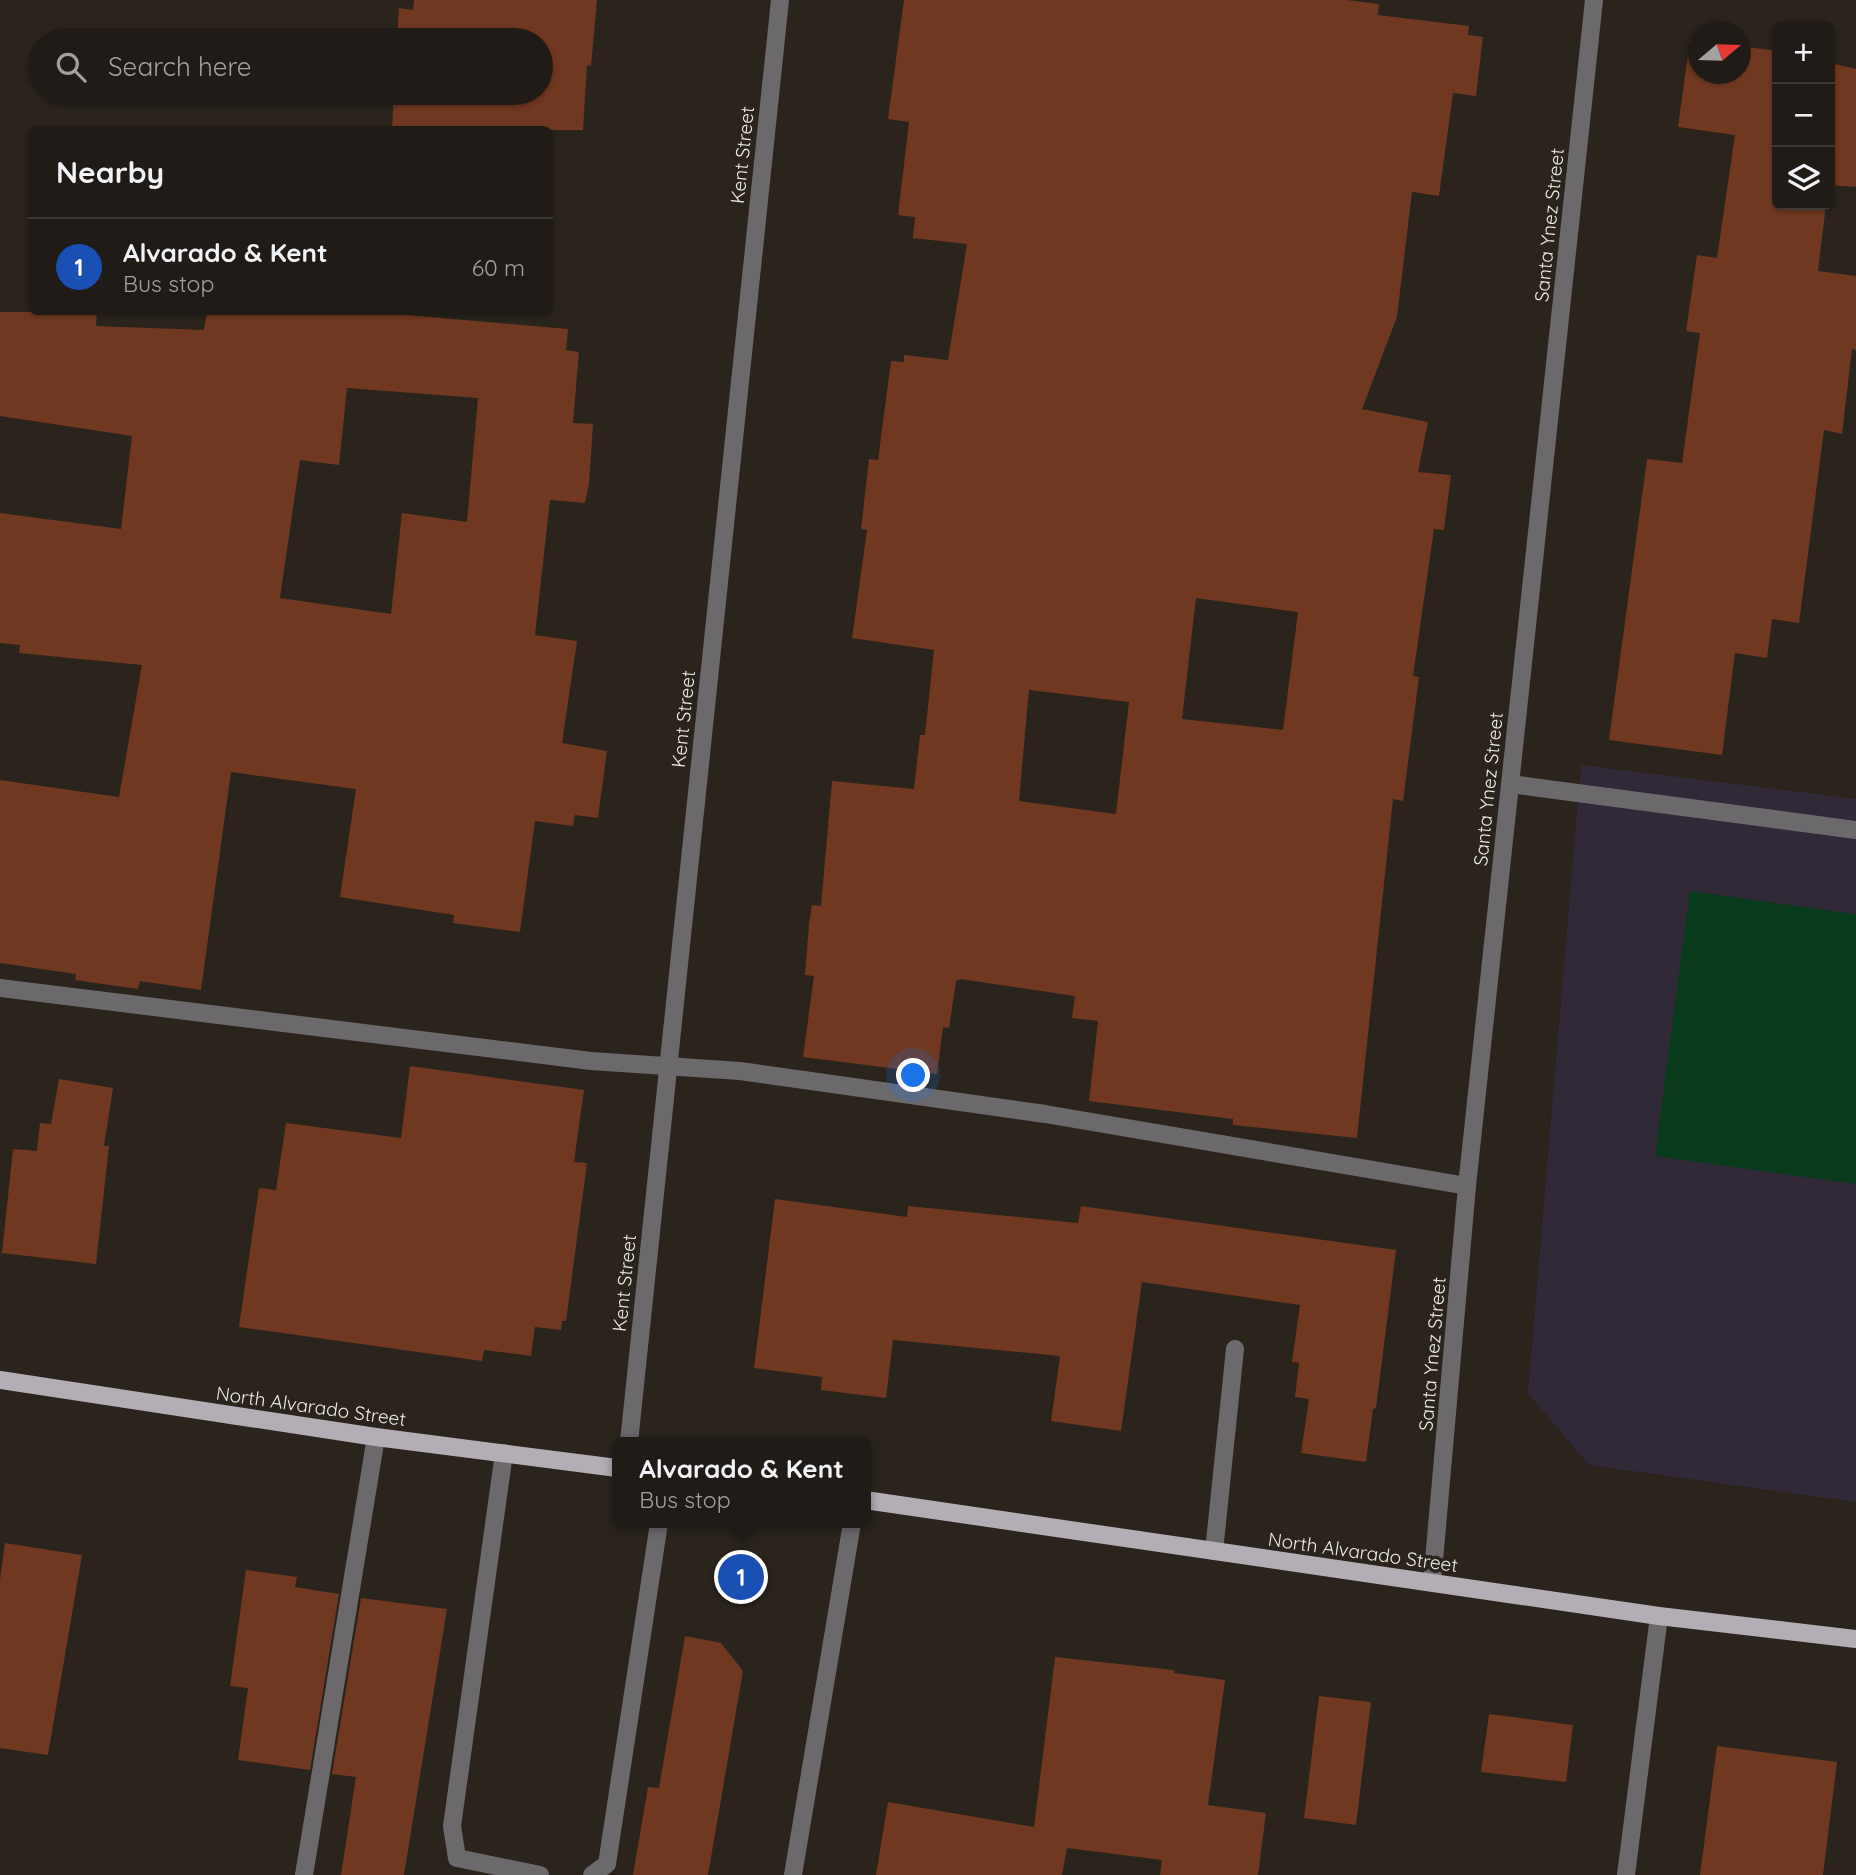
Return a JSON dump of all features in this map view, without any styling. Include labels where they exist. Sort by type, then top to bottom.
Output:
[{"type":"main road","name":"North Alvarado Street","points":[[0,1380],[376,1437],[612,1467]]},
{"type":"main road","name":"North Alvarado Street","points":[[871,1501],[1659,1616],[1856,1639]]},
{"type":"street","name":"Kent Street","points":[[630,1437],[780,0]]},
{"type":"street","name":"Santa Ynez Street","points":[[1433,1583],[1467,1186],[1594,0]]},
{"type":"street","points":[[1510,783],[1856,830]]},
{"type":"street","points":[[0,988],[577,1059],[740,1071],[1045,1114],[1467,1186]]},
{"type":"street","points":[[1214,1551],[1235,1349]]},
{"type":"street","points":[[304,1875],[376,1437]]},
{"type":"street","points":[[504,1453],[452,1826],[457,1858],[540,1875]]},
{"type":"street","points":[[592,1875],[607,1864],[658,1528]]},
{"type":"street","points":[[793,1875],[851,1528]]},
{"type":"street","points":[[1626,1875],[1659,1616]]},
{"type":"shaded area","points":[[1581,765],[1856,799],[1856,1502],[1589,1465],[1528,1393]]},
{"type":"green space","points":[[1690,891],[1856,914],[1856,1184],[1655,1156]]},
{"type":"building","points":[[414,0],[597,0],[591,66],[587,65],[583,130],[553,130],[553,126],[392,126],[393,105],[553,105],[553,28],[398,28],[399,8],[413,10]]},
{"type":"building","points":[[904,0],[1347,0],[1379,4],[1378,15],[1469,26],[1468,35],[1483,37],[1476,96],[1453,93],[1439,196],[1412,192],[1397,317],[1362,409],[1428,422],[1418,472],[1451,475],[1444,530],[1434,529],[1413,676],[1419,677],[1403,801],[1393,799],[1357,1138],[1233,1125],[1233,1119],[1089,1101],[1098,1021],[1072,1018],[1075,996],[960,979],[956,981],[949,1028],[943,1027],[937,1074],[803,1057],[814,976],[805,975],[809,924],[812,905],[821,906],[832,781],[914,789],[920,735],[925,735],[934,650],[852,638],[867,530],[861,529],[869,459],[878,460],[891,361],[904,362],[904,355],[948,360],[967,244],[913,238],[915,217],[898,215],[909,122],[888,119]],"holes":[[[1196,598],[1298,612],[1283,730],[1182,719]],[[1029,690],[1129,702],[1116,814],[1019,801]]]},
{"type":"building","points":[[1751,47],[1772,50],[1772,210],[1825,210],[1818,271],[1856,276],[1856,350],[1852,349],[1842,434],[1824,430],[1799,623],[1772,619],[1767,658],[1735,653],[1722,755],[1609,740],[1647,459],[1682,463],[1700,333],[1686,331],[1697,255],[1717,258],[1735,135],[1678,127],[1688,54],[1688,84],[1751,84]]},
{"type":"building","points":[[1835,64],[1856,69],[1856,187],[1835,185]]},
{"type":"building","points":[[0,312],[28,312],[28,315],[97,315],[96,326],[204,330],[206,315],[407,315],[568,329],[566,350],[579,352],[573,423],[593,424],[589,484],[585,503],[550,500],[535,635],[577,641],[562,743],[607,751],[598,818],[575,815],[573,826],[535,821],[520,932],[453,923],[454,915],[340,897],[356,789],[231,772],[201,990],[140,981],[138,989],[75,980],[76,974],[0,963],[0,780],[119,797],[142,665],[19,653],[20,645],[0,643],[0,513],[121,529],[132,436],[0,416]],"holes":[[[347,388],[478,398],[467,522],[402,513],[391,614],[280,598],[300,460],[339,465]]]},
{"type":"building","points":[[410,1066],[584,1090],[574,1162],[587,1163],[566,1321],[562,1321],[561,1330],[535,1327],[531,1356],[484,1350],[482,1361],[239,1327],[259,1188],[276,1190],[286,1123],[401,1138]]},
{"type":"building","points":[[59,1079],[113,1088],[104,1146],[109,1146],[96,1264],[2,1253],[13,1149],[37,1151],[40,1123],[51,1124]]},
{"type":"building","points":[[775,1199],[907,1217],[908,1206],[1078,1223],[1081,1206],[1396,1250],[1376,1408],[1373,1409],[1366,1462],[1301,1453],[1309,1399],[1295,1397],[1299,1363],[1292,1362],[1300,1305],[1142,1282],[1121,1431],[1051,1421],[1060,1356],[893,1340],[886,1398],[821,1390],[822,1377],[754,1368]]},
{"type":"building","points":[[5,1543],[82,1555],[48,1755],[0,1748],[0,1580]]},
{"type":"building","points":[[246,1570],[297,1577],[295,1587],[339,1594],[310,1770],[238,1760],[248,1688],[230,1686]]},
{"type":"building","points":[[361,1598],[447,1609],[404,1875],[341,1875],[356,1777],[332,1774]]},
{"type":"building","points":[[685,1636],[721,1643],[743,1671],[708,1875],[633,1875],[648,1787],[659,1788]]},
{"type":"building","points":[[1055,1657],[1174,1670],[1174,1673],[1225,1680],[1208,1805],[1266,1813],[1258,1875],[1160,1875],[1162,1860],[1067,1848],[1062,1875],[876,1875],[888,1802],[1034,1827]]},
{"type":"building","points":[[1319,1696],[1371,1702],[1356,1825],[1304,1818]]},
{"type":"building","points":[[1489,1714],[1573,1725],[1566,1782],[1481,1772]]},
{"type":"building","points":[[1717,1746],[1837,1762],[1823,1875],[1700,1875]]},
{"type":"place","name":"Alvarado & Kent","points":[[741,1577]]}]
